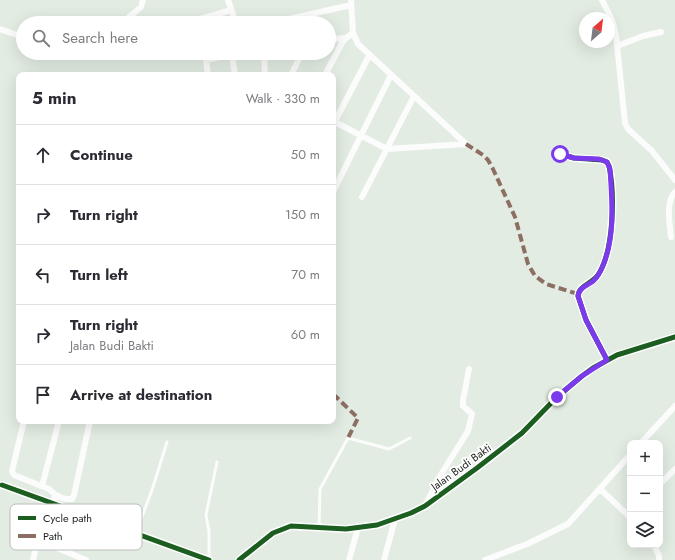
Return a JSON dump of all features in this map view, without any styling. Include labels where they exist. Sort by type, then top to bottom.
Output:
[{"type":"street","points":[[131,16],[141,8],[143,0]]},
{"type":"street","points":[[229,0],[233,16]]},
{"type":"street","points":[[602,0],[612,20],[618,46],[625,123],[628,129],[652,151],[675,180]]},
{"type":"street","points":[[298,16],[351,2],[353,33],[358,44],[369,56],[392,75],[466,144],[387,149],[336,124]]},
{"type":"street","points":[[210,16],[231,10]]},
{"type":"street","points":[[0,29],[16,35]]},
{"type":"street","points":[[618,46],[643,36],[661,32]]},
{"type":"street","points":[[336,56],[346,38],[353,33]]},
{"type":"street","points":[[336,39],[346,38]]},
{"type":"street","points":[[336,119],[369,56]]},
{"type":"street","points":[[206,60],[208,72]]},
{"type":"street","points":[[232,60],[234,72]]},
{"type":"street","points":[[264,60],[265,72]]},
{"type":"street","points":[[292,72],[298,60]]},
{"type":"street","points":[[327,72],[334,60]]},
{"type":"street","points":[[336,186],[392,75]]},
{"type":"street","points":[[362,197],[414,96]]},
{"type":"street","points":[[560,154],[574,158],[602,160],[607,162],[609,166],[612,216],[608,249],[603,266],[597,276],[593,281],[581,288],[578,296],[586,320],[607,360]]},
{"type":"street","points":[[671,237],[670,201],[675,192]]},
{"type":"street","name":"Jalan Budi Bakti","points":[[239,560],[254,547],[280,529],[291,526],[346,529],[377,525],[411,513],[425,506],[522,434],[582,376],[607,360],[675,337]]},
{"type":"street","points":[[425,506],[440,476],[470,426],[472,414],[463,406],[469,370]]},
{"type":"street","points":[[644,440],[675,406]]},
{"type":"street","points":[[23,424],[12,471],[14,475],[49,489],[56,495],[67,499],[72,498],[74,495],[89,424]]},
{"type":"street","points":[[42,486],[58,424]]},
{"type":"street","points":[[485,560],[527,544],[568,524],[627,458]]},
{"type":"street","points":[[663,481],[675,469]]},
{"type":"street","points":[[2,485],[57,504]]},
{"type":"street","points":[[600,489],[627,509]]},
{"type":"street","points":[[52,502],[56,495]]},
{"type":"street","points":[[384,560],[395,519]]},
{"type":"street","points":[[349,560],[358,528]]},
{"type":"street","points":[[142,535],[209,560]]},
{"type":"street","points":[[655,548],[659,560]]},
{"type":"street","points":[[33,560],[36,550]]},
{"type":"street","points":[[62,550],[86,560]]},
{"type":"lane","points":[[319,527],[320,489],[348,438],[389,449],[410,438]]},
{"type":"lane","points":[[142,518],[154,487],[167,442]]},
{"type":"lane","points":[[209,560],[209,532],[206,515],[217,462]]},
{"type":"marked path","points":[[466,144],[483,155],[493,169],[515,217],[528,264],[535,276],[546,284],[578,294]]},
{"type":"marked path","points":[[336,397],[358,418],[348,438]]},
{"type":"cycle path","points":[[560,154],[574,158],[602,160],[607,162],[609,166],[612,191],[612,222],[607,252],[598,275],[581,289],[578,296],[586,320],[607,360]]},
{"type":"cycle path","points":[[239,560],[273,533],[291,526],[346,529],[377,525],[411,513],[425,506],[522,433],[557,397],[593,368],[617,355],[675,337]]},
{"type":"cycle path","points":[[2,485],[54,504]]},
{"type":"cycle path","points":[[142,536],[209,560]]},
{"type":"route","points":[[557,397],[582,376],[607,360],[586,320],[579,302],[578,292],[581,288],[593,281],[601,270],[608,249],[612,216],[610,169],[607,162],[599,159],[568,157],[560,154]]}]
